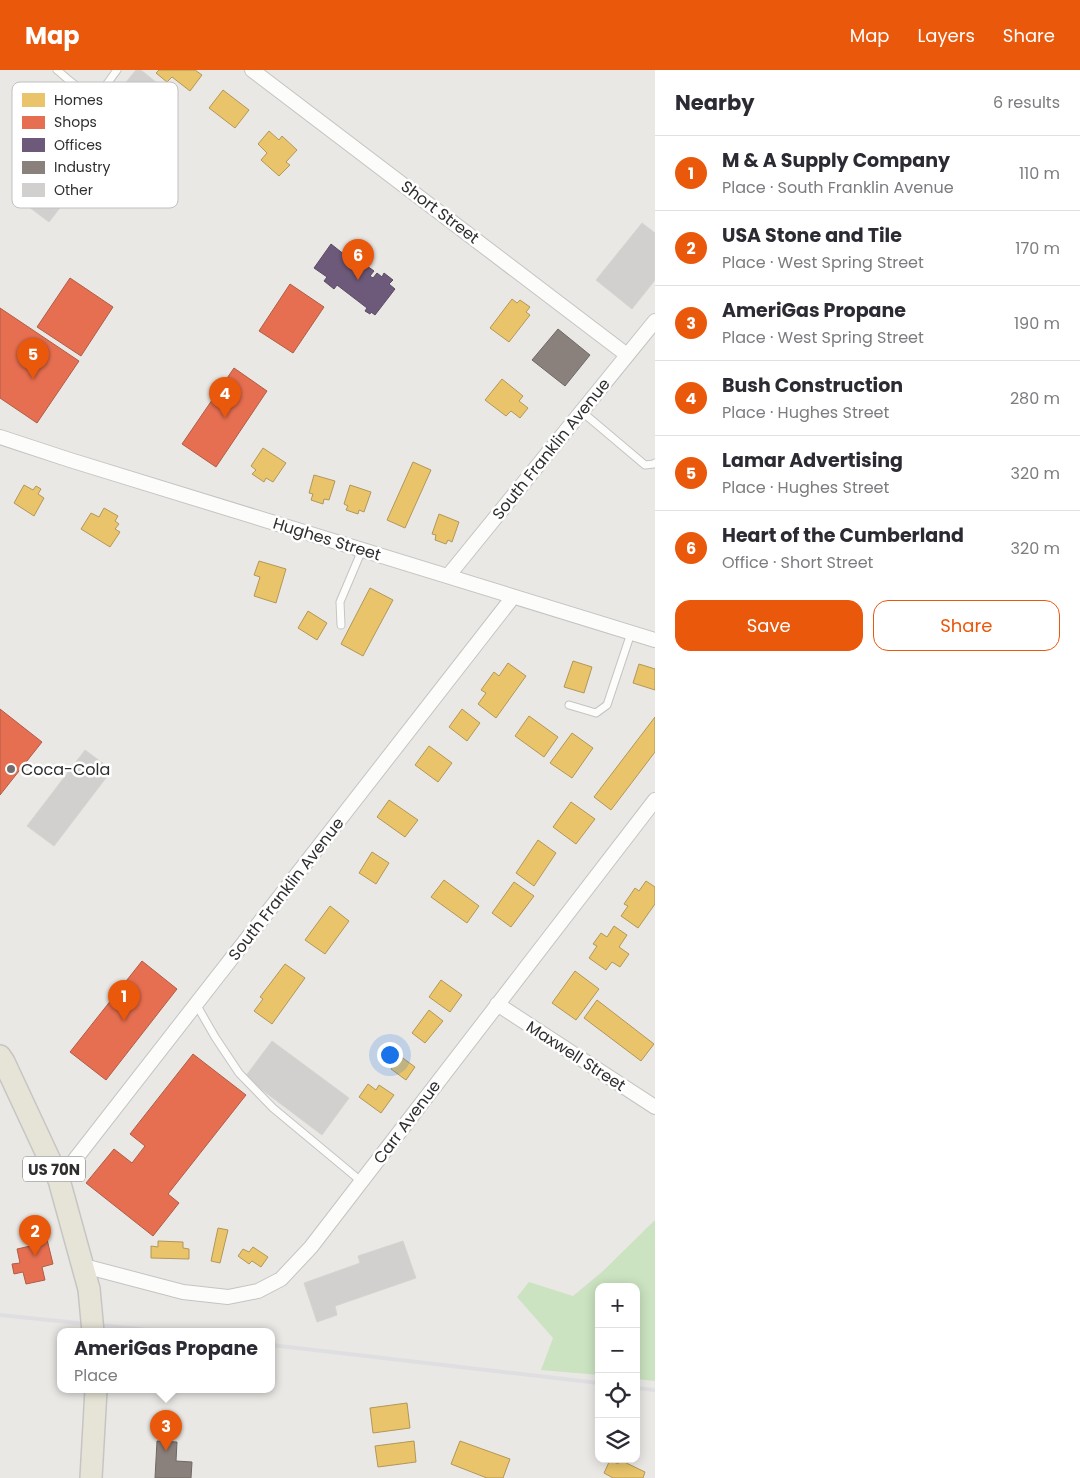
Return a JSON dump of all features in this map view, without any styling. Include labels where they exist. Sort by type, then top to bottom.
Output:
[{"type":"main road","name":"US 70N","points":[[0,1056],[9,1071],[59,1180],[84,1266],[89,1289],[93,1328]]},
{"type":"main road","points":[[91,1478],[96,1393]]},
{"type":"street","name":"Short Street","points":[[252,70],[627,355]]},
{"type":"street","name":"South Franklin Avenue","points":[[448,576],[655,321]]},
{"type":"street","name":"Hughes Street","points":[[0,437],[655,640]]},
{"type":"street","name":"South Franklin Avenue","points":[[59,1180],[513,597]]},
{"type":"street","name":"Carr Avenue","points":[[84,1266],[183,1292],[228,1297],[258,1291],[281,1279],[312,1248],[655,800]]},
{"type":"street","name":"Maxwell Street","points":[[497,1004],[655,1107]]},
{"type":"lane","points":[[58,70],[73,82]]},
{"type":"lane","points":[[108,82],[118,70]]},
{"type":"lane","points":[[581,411],[645,465],[654,463]]},
{"type":"lane","points":[[341,625],[340,602],[362,550]]},
{"type":"lane","points":[[569,705],[596,712],[607,705],[631,633]]},
{"type":"lane","points":[[196,1004],[214,1037],[239,1073],[273,1108],[362,1182]]},
{"type":"green space","points":[[655,1220],[655,1381],[640,1379],[640,1283],[595,1283],[595,1375],[541,1370],[553,1338],[517,1297],[529,1282],[573,1296],[603,1271]]},
{"type":"building: Homes","points":[[159,70],[195,70],[202,75],[190,91],[172,77],[167,82],[156,73]]},
{"type":"building: Homes","points":[[223,90],[249,110],[235,128],[209,108]]},
{"type":"building: Homes","points":[[269,131],[279,140],[282,136],[297,150],[286,162],[290,165],[279,176],[261,160],[267,153],[258,144]]},
{"type":"building: Homes","points":[[512,299],[517,303],[520,300],[530,307],[526,312],[530,315],[509,342],[490,328]]},
{"type":"building: Homes","points":[[502,379],[523,396],[519,401],[528,408],[520,418],[511,411],[506,416],[485,400]]},
{"type":"building: Homes","points":[[263,448],[286,463],[273,482],[266,478],[264,482],[252,474],[256,470],[251,466]]},
{"type":"building: Homes","points":[[413,462],[431,470],[405,528],[387,520]]},
{"type":"building: Homes","points":[[314,475],[335,481],[329,500],[324,499],[323,504],[311,500],[313,494],[309,493]]},
{"type":"building: Homes","points":[[24,485],[33,490],[36,486],[41,489],[38,494],[44,498],[34,516],[14,503]]},
{"type":"building: Homes","points":[[350,485],[371,492],[364,512],[359,510],[358,514],[346,510],[348,506],[344,504]]},
{"type":"building: Homes","points":[[104,508],[118,516],[115,521],[119,524],[115,529],[120,532],[110,547],[81,529],[91,513],[99,517]]},
{"type":"building: Homes","points":[[439,514],[459,522],[452,542],[448,540],[446,544],[435,540],[436,535],[432,534]]},
{"type":"building: Homes","points":[[259,561],[286,569],[276,603],[254,596],[260,577],[254,575]]},
{"type":"building: Homes","points":[[370,588],[393,600],[363,656],[341,644]]},
{"type":"building: Homes","points":[[308,611],[327,623],[317,640],[298,628]]},
{"type":"building: Homes","points":[[573,661],[592,667],[584,693],[564,687]]},
{"type":"building: Homes","points":[[508,663],[526,676],[496,718],[478,704],[486,693],[481,690],[494,672],[499,676]]},
{"type":"building: Homes","points":[[639,664],[655,669],[655,690],[633,683]]},
{"type":"building: Homes","points":[[462,709],[480,723],[467,741],[449,727]]},
{"type":"building: Homes","points":[[529,716],[558,737],[544,757],[515,736]]},
{"type":"building: Homes","points":[[655,717],[655,752],[611,810],[594,797]]},
{"type":"building: Homes","points":[[572,733],[593,748],[572,778],[550,763]]},
{"type":"building: Homes","points":[[429,746],[452,763],[438,782],[415,765]]},
{"type":"building: Homes","points":[[389,800],[418,820],[405,837],[377,817]]},
{"type":"building: Homes","points":[[571,802],[595,819],[576,844],[553,827]]},
{"type":"building: Homes","points":[[538,840],[556,853],[534,886],[516,873]]},
{"type":"building: Homes","points":[[372,852],[389,863],[376,884],[359,873]]},
{"type":"building: Homes","points":[[444,880],[479,906],[467,923],[431,897]]},
{"type":"building: Homes","points":[[646,881],[655,887],[655,904],[638,928],[621,916],[628,906],[624,904],[635,888],[639,891]]},
{"type":"building: Homes","points":[[514,882],[534,896],[511,927],[492,913]]},
{"type":"building: Homes","points":[[330,906],[349,921],[325,954],[305,940]]},
{"type":"building: Homes","points":[[614,926],[627,935],[619,947],[629,954],[620,967],[612,962],[606,970],[589,958],[597,946],[593,944],[601,933],[607,937]]},
{"type":"building: Homes","points":[[285,964],[305,978],[272,1024],[254,1011],[263,999],[260,997]]},
{"type":"building: Homes","points":[[575,971],[599,989],[576,1020],[552,1003]]},
{"type":"building: Homes","points":[[441,980],[462,995],[450,1012],[429,997]]},
{"type":"building: Homes","points":[[597,1000],[654,1044],[641,1061],[584,1018]]},
{"type":"building: Homes","points":[[429,1010],[443,1021],[425,1043],[412,1033]]},
{"type":"building: Homes","points":[[400,1056],[415,1067],[406,1080],[391,1069]]},
{"type":"building: Homes","points":[[368,1084],[376,1090],[379,1085],[394,1095],[381,1113],[359,1097]]},
{"type":"building: Homes","points":[[218,1228],[228,1230],[220,1263],[211,1261]]},
{"type":"building: Homes","points":[[158,1241],[183,1242],[183,1248],[189,1249],[189,1259],[151,1258],[151,1246],[158,1247]]},
{"type":"building: Homes","points":[[253,1247],[268,1257],[261,1267],[252,1261],[249,1264],[238,1256],[243,1249],[249,1252]]},
{"type":"building: Homes","points":[[407,1403],[410,1428],[373,1433],[370,1408]]},
{"type":"building: Homes","points":[[414,1441],[416,1462],[378,1467],[375,1446]]},
{"type":"building: Homes","points":[[460,1441],[510,1459],[503,1478],[487,1478],[451,1464]]},
{"type":"building: Homes","points":[[609,1463],[626,1463],[645,1472],[643,1478],[613,1478],[604,1473]]},
{"type":"building: Shops","points":[[70,278],[113,307],[81,356],[37,327]]},
{"type":"building: Shops","points":[[290,284],[324,307],[293,353],[259,331]]},
{"type":"building: Shops","points":[[0,308],[79,361],[37,423],[0,398]]},
{"type":"building: Shops","points":[[234,368],[267,391],[216,467],[182,444]]},
{"type":"building: Shops","name":"Coca-Cola","points":[[0,709],[42,742],[0,795]]},
{"type":"building: Shops","points":[[142,961],[177,989],[106,1080],[70,1052]]},
{"type":"building: Shops","points":[[193,1054],[246,1095],[168,1194],[179,1203],[153,1236],[86,1183],[114,1149],[132,1163],[145,1146],[130,1134]]},
{"type":"building: Shops","points":[[45,1231],[53,1264],[42,1267],[45,1280],[26,1284],[23,1272],[14,1274],[12,1264],[20,1263],[17,1249],[35,1245],[33,1234]]},
{"type":"building: Offices","points":[[331,244],[350,259],[353,255],[360,261],[357,264],[364,269],[367,266],[374,271],[370,276],[373,278],[377,273],[382,277],[384,273],[393,280],[389,284],[395,289],[375,315],[365,311],[367,308],[337,285],[334,289],[324,281],[327,277],[314,268]]},
{"type":"building: Industry","points":[[558,329],[590,355],[565,386],[532,360]]},
{"type":"building: Industry","points":[[157,1441],[177,1442],[176,1461],[192,1462],[191,1478],[155,1478]]},
{"type":"building: Other","points":[[136,70],[141,70],[156,82],[126,82]]},
{"type":"building: Other","points":[[30,208],[60,208],[49,222]]},
{"type":"building: Other","points":[[642,223],[655,233],[655,280],[632,309],[596,280]]},
{"type":"building: Other","points":[[85,750],[112,770],[54,846],[27,826]]},
{"type":"building: Other","points":[[272,1041],[349,1098],[322,1135],[245,1077]]},
{"type":"building: Other","points":[[403,1241],[416,1278],[335,1306],[337,1315],[317,1322],[304,1283],[360,1263],[358,1256]]},
{"type":"railway","points":[[0,1315],[128,1328]]},
{"type":"railway","points":[[275,1345],[595,1383]]},
{"type":"railway","points":[[640,1388],[655,1390]]},
{"type":"place","name":"Heart of the Cumberland","points":[[358,280]]},
{"type":"place","name":"Lamar Advertising","points":[[33,379]]},
{"type":"place","name":"Bush Construction","points":[[225,418]]},
{"type":"place","name":"Coca-Cola","points":[[11,769]]},
{"type":"place","name":"M & A Supply Company","points":[[124,1021]]},
{"type":"place","name":"USA Stone and Tile","points":[[35,1256]]},
{"type":"place","name":"AmeriGas Propane","points":[[166,1451]]}]
